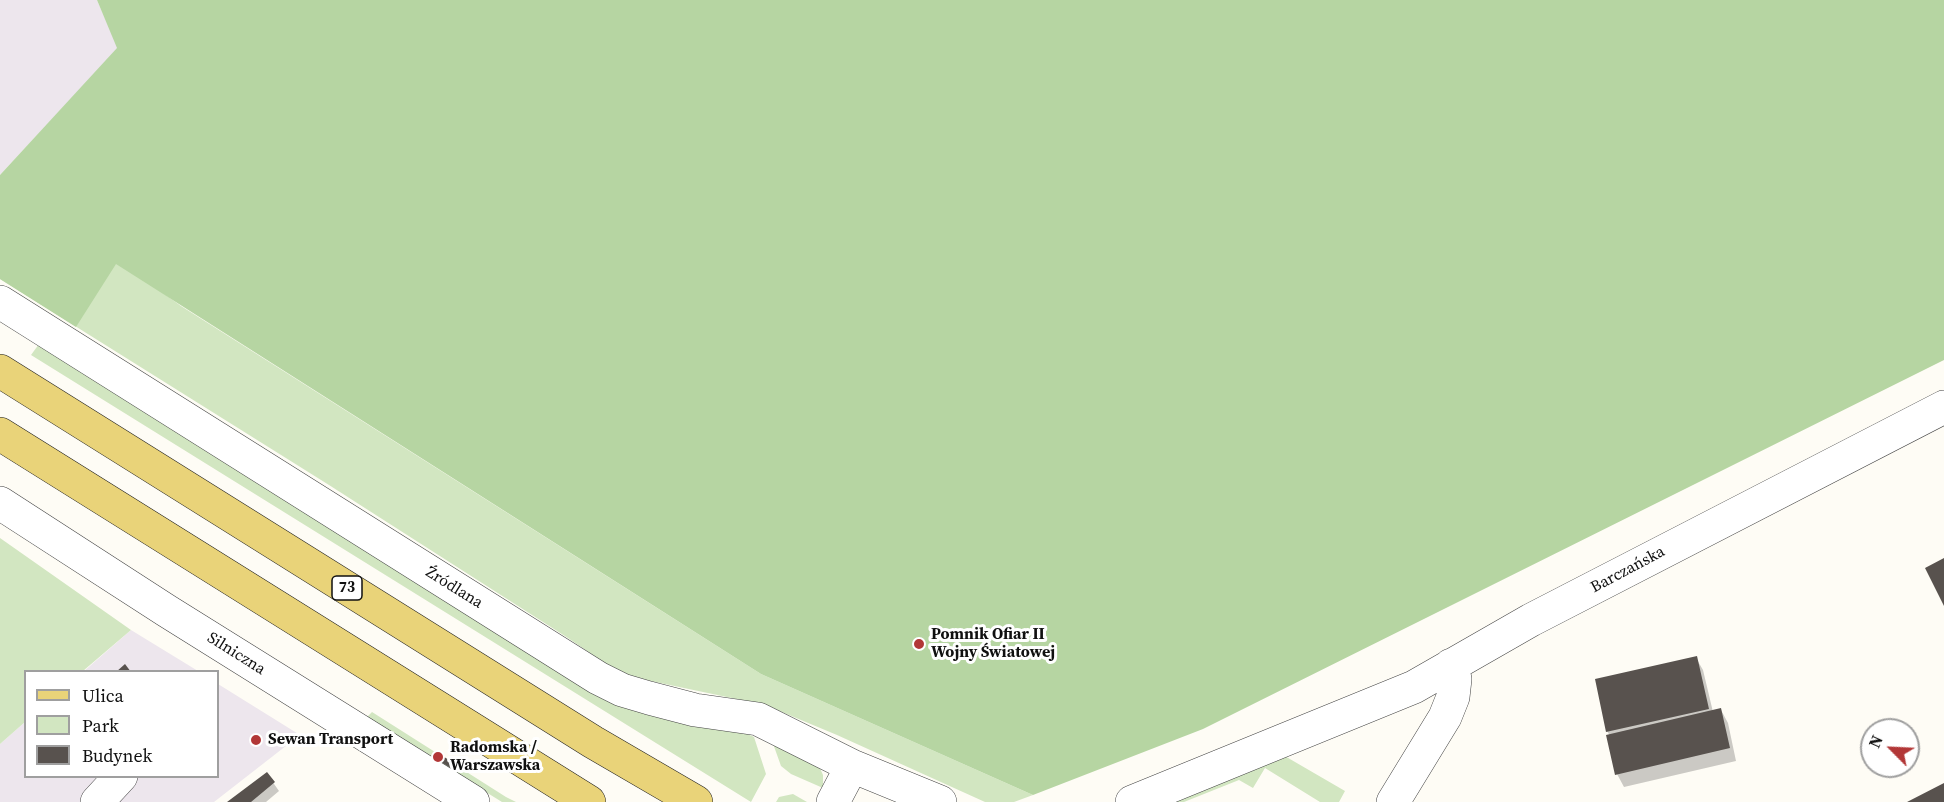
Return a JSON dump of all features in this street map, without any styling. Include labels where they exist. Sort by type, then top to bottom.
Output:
[{"type":"main road","name":"73","points":[[0,371],[592,742],[696,802]]},
{"type":"main road","points":[[0,434],[589,802]]},
{"type":"street","name":"Źródlana","points":[[0,302],[598,678],[622,690],[695,710],[758,719],[852,766],[940,802]]},
{"type":"street","name":"Barczańska","points":[[1132,802],[1414,687],[1531,620],[1944,406]]},
{"type":"street","name":"Silniczna","points":[[0,503],[222,661],[473,802]]},
{"type":"street","points":[[1393,802],[1445,717],[1453,697],[1455,679],[1451,665]]},
{"type":"street","points":[[833,802],[852,766]]},
{"type":"street","points":[[97,802],[120,778]]},
{"type":"shaded area","points":[[0,0],[97,0],[118,48],[0,175]]},
{"type":"shaded area","points":[[131,630],[196,670],[85,670]]},
{"type":"shaded area","name":"Sewan Transport","points":[[219,685],[300,735],[214,802],[0,802],[0,744],[24,723],[24,778],[219,778]]},
{"type":"green space","points":[[97,0],[1944,0],[1944,360],[1203,729],[1033,795],[761,674],[116,264],[76,327],[0,279],[0,175],[117,48]]},
{"type":"green space","points":[[0,175],[181,306],[761,674],[1033,795],[1014,802],[985,802],[765,705],[622,675],[329,485],[0,279]]},
{"type":"green space","points":[[39,344],[408,572],[754,737],[766,774],[751,802],[31,355]]},
{"type":"green space","points":[[0,538],[131,630],[84,670],[24,670],[24,723],[0,744]]},
{"type":"green space","points":[[372,712],[516,802],[502,802],[366,718]]},
{"type":"green space","points":[[771,738],[819,766],[823,775],[823,788],[791,774],[781,766]]},
{"type":"green space","points":[[1283,755],[1345,791],[1339,802],[1320,802],[1265,768],[1253,788],[1239,780],[1184,802],[1167,802]]},
{"type":"green space","points":[[793,794],[807,802],[776,802],[779,797]]},
{"type":"building","points":[[1944,558],[1944,606],[1925,568]]},
{"type":"building","points":[[1697,656],[1709,709],[1606,732],[1595,679]]},
{"type":"building","points":[[125,664],[130,670],[118,670]]},
{"type":"building","points":[[1721,708],[1730,748],[1615,775],[1606,735]]},
{"type":"building","points":[[436,752],[454,763],[451,768],[433,757]]},
{"type":"building","points":[[267,772],[275,782],[251,802],[227,802]]},
{"type":"building","points":[[1944,783],[1944,802],[1907,802]]},
{"type":"place","name":"Pomnik Ofiar II Wojny Światowej","points":[[919,644]]},
{"type":"place","name":"Sewan Transport","points":[[256,740]]},
{"type":"place","name":"Radomska / Warszawska","points":[[438,757]]}]
